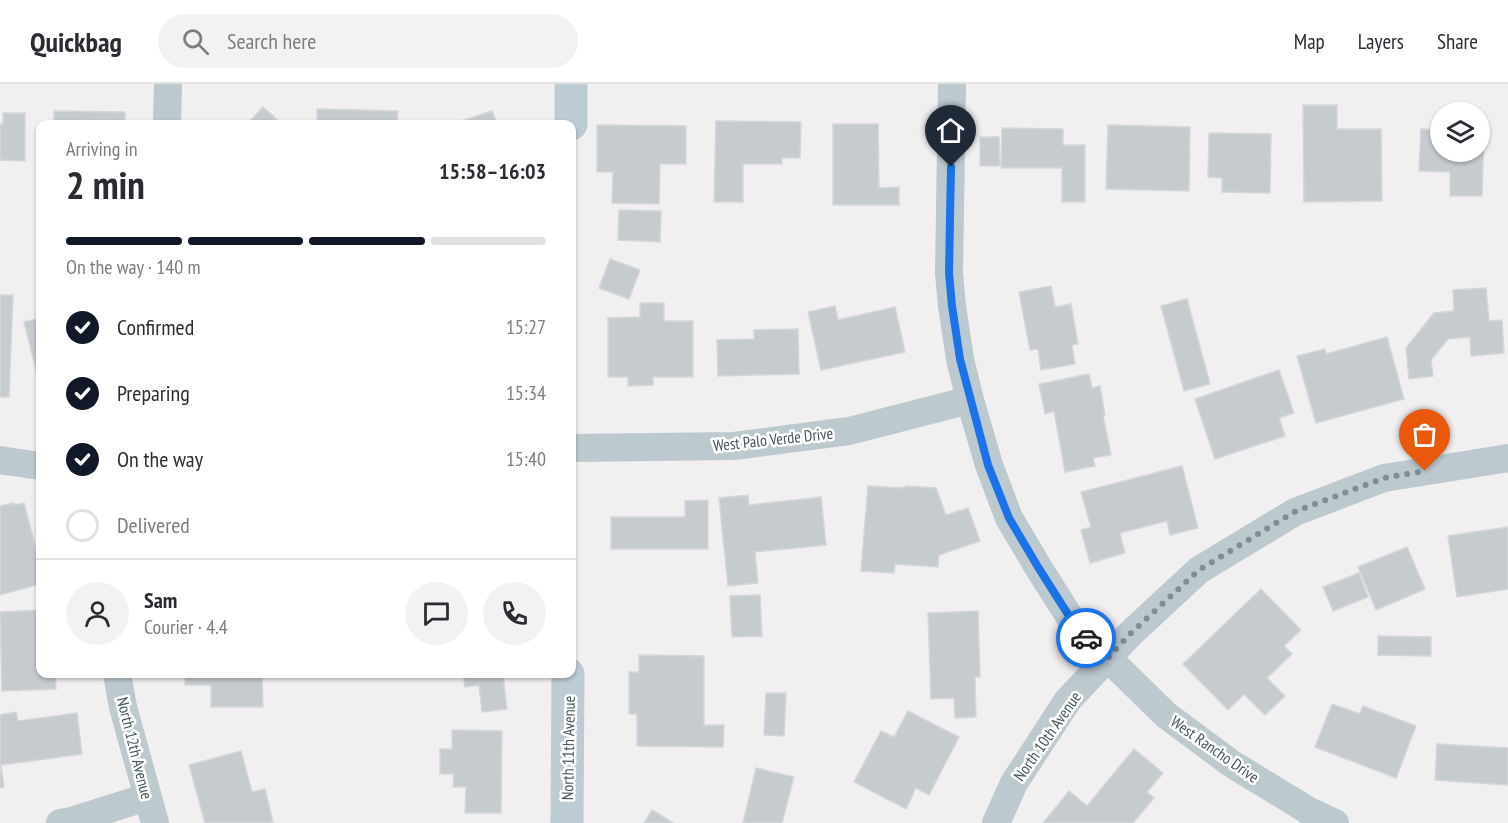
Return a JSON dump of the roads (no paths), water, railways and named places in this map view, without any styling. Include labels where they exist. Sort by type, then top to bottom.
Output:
[{"type":"street","points":[[167,120],[168,84]]},
{"type":"street","points":[[571,84],[571,120]]},
{"type":"street","points":[[952,84],[949,273],[960,359],[970,400],[988,465],[1009,518],[1076,627],[1107,659],[1130,634],[1199,570],[1294,512],[1384,478],[1508,458]]},
{"type":"street","name":"West Palo Verde Drive","points":[[576,448],[734,446],[849,431],[970,400]]},
{"type":"street","points":[[0,460],[36,465]]},
{"type":"street","name":"North 10th Avenue","points":[[996,823],[1014,783],[1062,708],[1107,659]]},
{"type":"street","name":"West Rancho Drive","points":[[1107,659],[1166,715],[1232,764],[1309,811],[1335,823]]},
{"type":"street","name":"North 12th Avenue","points":[[118,678],[123,707],[151,810]]},
{"type":"street","name":"North 11th Avenue","points":[[567,823],[568,678]]},
{"type":"street","points":[[60,823],[151,810]]}]
